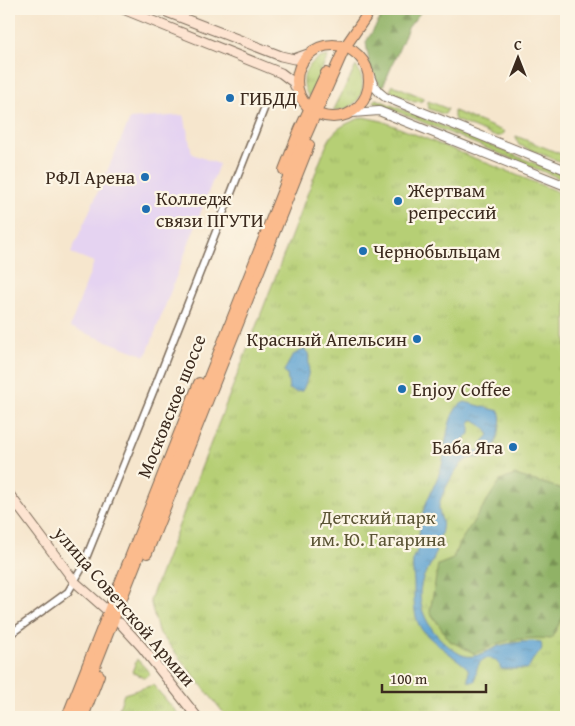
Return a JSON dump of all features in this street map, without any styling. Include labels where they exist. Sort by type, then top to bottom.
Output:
[{"type":"main road","points":[[123,9],[281,73],[293,82],[300,96],[315,112],[337,118],[352,113],[359,107],[369,90],[369,72],[360,56],[345,48],[325,46],[294,58],[281,56],[159,9]]},
{"type":"main road","name":"Московское шоссе","points":[[75,717],[315,112],[363,9]]},
{"type":"main road","name":"Московское шоссе","points":[[345,48],[371,9]]},
{"type":"main road","name":"Московское шоссе","points":[[345,48],[378,9]]},
{"type":"main road","points":[[300,96],[298,72],[302,60],[308,54]]},
{"type":"main road","name":"Московское шоссе","points":[[67,717],[114,617],[315,112]]},
{"type":"main road","name":"улица Советской Армии","points":[[9,494],[75,582],[114,617],[142,647],[197,717]]},
{"type":"main road","name":"Московское шоссе","points":[[83,717],[114,617]]},
{"type":"street","points":[[369,72],[373,85],[385,97],[566,170]]},
{"type":"street","points":[[9,635],[68,592],[82,568],[156,387],[264,110]]},
{"type":"street","points":[[352,113],[379,111],[566,186]]},
{"type":"shaded area","name":"Колледж связи ПГУТИ","points":[[184,115],[192,154],[219,164],[146,356],[70,327],[94,262],[71,253],[130,119]]},
{"type":"green space","points":[[386,9],[423,9],[408,28],[382,89],[370,69],[366,42]]},
{"type":"green space","points":[[328,56],[309,97],[304,83],[306,71],[314,61]]},
{"type":"green space","points":[[356,66],[362,82],[360,96],[350,107],[333,111]]},
{"type":"green space","points":[[393,85],[424,98],[422,101],[414,102],[390,91]]},
{"type":"green space","points":[[376,99],[566,176],[566,181],[374,102]]},
{"type":"green space","points":[[428,101],[448,109],[443,114],[429,109]]},
{"type":"green space","points":[[454,111],[505,132],[501,136],[494,136],[455,120]]},
{"type":"green space","name":"Детский парк им. Ю. Гагарина","points":[[363,117],[382,121],[566,195],[566,717],[227,717],[158,631],[150,600],[323,154],[330,139],[338,129]]},
{"type":"green space","points":[[516,136],[566,156],[566,164],[519,145]]},
{"type":"green space","points":[[515,475],[566,490],[566,611],[551,639],[531,638],[508,641],[474,653],[450,641],[430,612],[438,565],[453,559],[458,545],[500,481]]},
{"type":"green space","points":[[137,659],[150,673],[145,678],[132,672]]},
{"type":"green space","points":[[153,685],[181,717],[116,717],[124,694]]},
{"type":"water","points":[[304,349],[308,353],[308,377],[302,391],[296,392],[289,389],[287,375],[284,371],[293,355]]},
{"type":"water","points":[[465,402],[499,411],[500,428],[490,453],[485,457],[465,461],[453,475],[442,496],[439,513],[443,524],[442,533],[437,543],[434,558],[423,578],[420,590],[423,612],[434,632],[450,648],[465,656],[475,656],[499,646],[520,642],[541,642],[542,647],[528,669],[501,669],[495,660],[485,659],[478,666],[475,681],[472,682],[468,681],[468,669],[430,638],[420,627],[416,617],[414,601],[413,563],[422,515],[442,465],[450,420],[459,406]],"holes":[[[472,420],[475,420],[489,435],[481,444],[480,451],[464,445],[465,437],[470,434],[470,423]]]},
{"type":"place","name":"ГИБДД","points":[[230,98]]},
{"type":"place","name":"РФЛ Арена","points":[[145,177]]},
{"type":"place","name":"Жертвам репрессий","points":[[398,201]]},
{"type":"place","name":"Колледж связи ПГУТИ","points":[[146,209]]},
{"type":"place","name":"Чернобыльцам","points":[[363,251]]},
{"type":"place","name":"Красный Апельсин","points":[[417,339]]},
{"type":"place","name":"Enjoy Coffee","points":[[402,389]]},
{"type":"place","name":"Баба Яга","points":[[513,447]]}]
